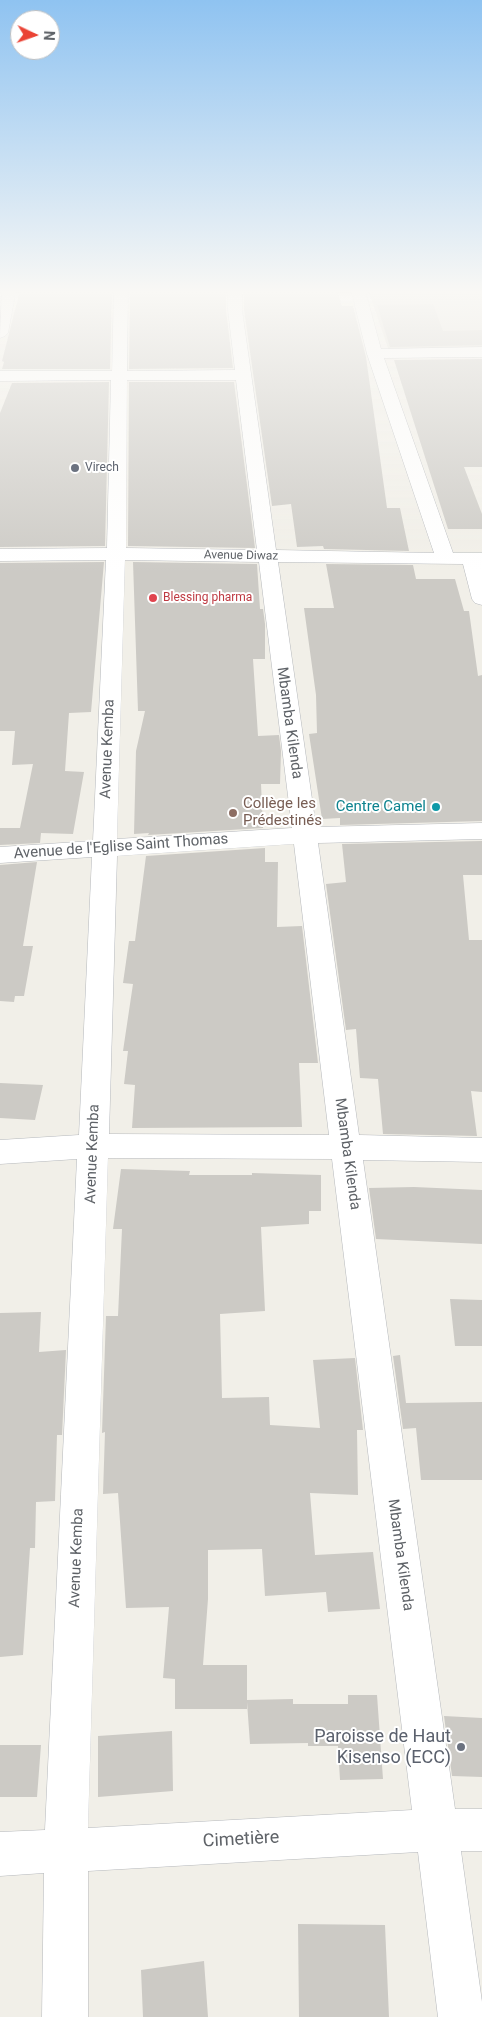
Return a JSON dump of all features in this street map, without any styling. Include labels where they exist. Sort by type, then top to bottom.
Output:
[{"type":"street","name":"Avenue Kemba","points":[[65,2017],[66,1849],[116,554],[119,384]]},
{"type":"street","name":"Mbamba Kilenda","points":[[246,384],[267,557],[461,2017]]},
{"type":"street","points":[[385,384],[446,559]]},
{"type":"street","name":"Avenue Diwaz","points":[[0,555],[116,554],[477,559]]},
{"type":"street","points":[[477,559],[482,599]]},
{"type":"street","name":"Avenue de l'Eglise Saint Thomas","points":[[0,855],[304,835],[390,831],[482,831]]},
{"type":"street","points":[[0,1152],[93,1146],[346,1147],[482,1150]]},
{"type":"street","name":"Cimetière","points":[[0,1854],[436,1830],[482,1830]]},
{"type":"building","points":[[12,384],[109,384],[105,546],[0,547],[0,413]]},
{"type":"building","points":[[129,384],[234,384],[255,548],[128,546]]},
{"type":"building","points":[[255,384],[370,384],[387,508],[400,508],[409,551],[324,549],[323,546],[297,547],[291,504],[272,506]]},
{"type":"building","points":[[402,384],[482,384],[482,467],[464,467],[482,514],[482,529],[448,529]]},
{"type":"building","points":[[104,562],[91,712],[69,713],[65,771],[84,772],[73,834],[41,833],[40,843],[0,845],[0,828],[20,828],[33,764],[12,765],[15,731],[0,731],[0,563]]},
{"type":"building","points":[[133,562],[257,564],[260,609],[263,609],[265,624],[265,659],[253,659],[258,736],[279,735],[281,751],[280,784],[261,784],[263,828],[148,835],[149,833],[134,834],[136,751],[145,711],[138,711]]},
{"type":"building","points":[[326,564],[413,565],[416,579],[455,579],[464,611],[469,611],[478,676],[482,675],[482,821],[340,825],[340,818],[322,819],[309,734],[317,733],[316,695],[304,608],[334,608]]},
{"type":"building","points":[[482,841],[482,875],[463,875],[469,940],[482,940],[482,1092],[471,1091],[477,1136],[383,1134],[378,1079],[360,1078],[356,1029],[346,1030],[326,884],[346,882],[342,844]]},
{"type":"building","points":[[265,848],[265,862],[278,862],[277,927],[302,926],[318,1063],[299,1063],[302,1127],[132,1128],[135,1085],[124,1084],[128,1051],[123,1051],[133,984],[123,983],[129,941],[135,941],[146,856]]},
{"type":"building","points":[[37,862],[23,946],[33,946],[24,996],[15,996],[14,1002],[0,1001],[0,865]]},
{"type":"building","points":[[0,1083],[43,1085],[35,1120],[0,1118]]},
{"type":"building","points":[[121,1169],[190,1171],[189,1175],[252,1175],[252,1173],[321,1175],[321,1211],[309,1211],[309,1224],[261,1227],[265,1311],[220,1314],[222,1398],[269,1397],[270,1425],[320,1428],[313,1360],[355,1358],[363,1430],[357,1430],[358,1495],[310,1493],[315,1555],[373,1552],[380,1609],[328,1612],[326,1592],[265,1596],[262,1549],[208,1550],[208,1599],[203,1665],[247,1665],[247,1700],[293,1699],[293,1704],[348,1704],[348,1695],[377,1695],[383,1779],[340,1780],[338,1746],[308,1746],[308,1743],[250,1744],[247,1702],[247,1709],[175,1709],[175,1679],[163,1678],[169,1607],[126,1608],[118,1493],[103,1494],[105,1432],[102,1433],[106,1316],[118,1316],[122,1229],[113,1229]]},
{"type":"building","points":[[414,1187],[482,1190],[482,1244],[376,1239],[369,1188]]},
{"type":"building","points":[[450,1299],[482,1300],[482,1346],[455,1346]]},
{"type":"building","points":[[41,1312],[39,1352],[66,1350],[62,1435],[57,1435],[55,1501],[36,1502],[35,1548],[30,1548],[23,1655],[0,1657],[0,1313]]},
{"type":"building","points":[[400,1355],[406,1403],[482,1402],[482,1480],[421,1480],[416,1428],[403,1429],[393,1356]]},
{"type":"building","name":"Paroisse de Haut Kisenso (ECC)","points":[[444,1716],[482,1718],[482,1777],[452,1776]]},
{"type":"building","points":[[172,1731],[173,1791],[98,1797],[98,1736]]},
{"type":"building","points":[[0,1745],[41,1745],[37,1797],[0,1797]]},
{"type":"building","points":[[298,1924],[385,1925],[389,2017],[299,2017]]},
{"type":"building","points":[[204,1961],[208,2017],[143,2017],[141,1970]]},
{"type":"place","name":"Virech","points":[[75,468]]},
{"type":"place","name":"Blessing pharma","points":[[153,598]]},
{"type":"place","name":"Centre Camel","points":[[436,807]]},
{"type":"place","name":"Collège les Prédestinés","points":[[233,813]]},
{"type":"place","name":"Paroisse de Haut Kisenso (ECC)","points":[[461,1747]]}]
